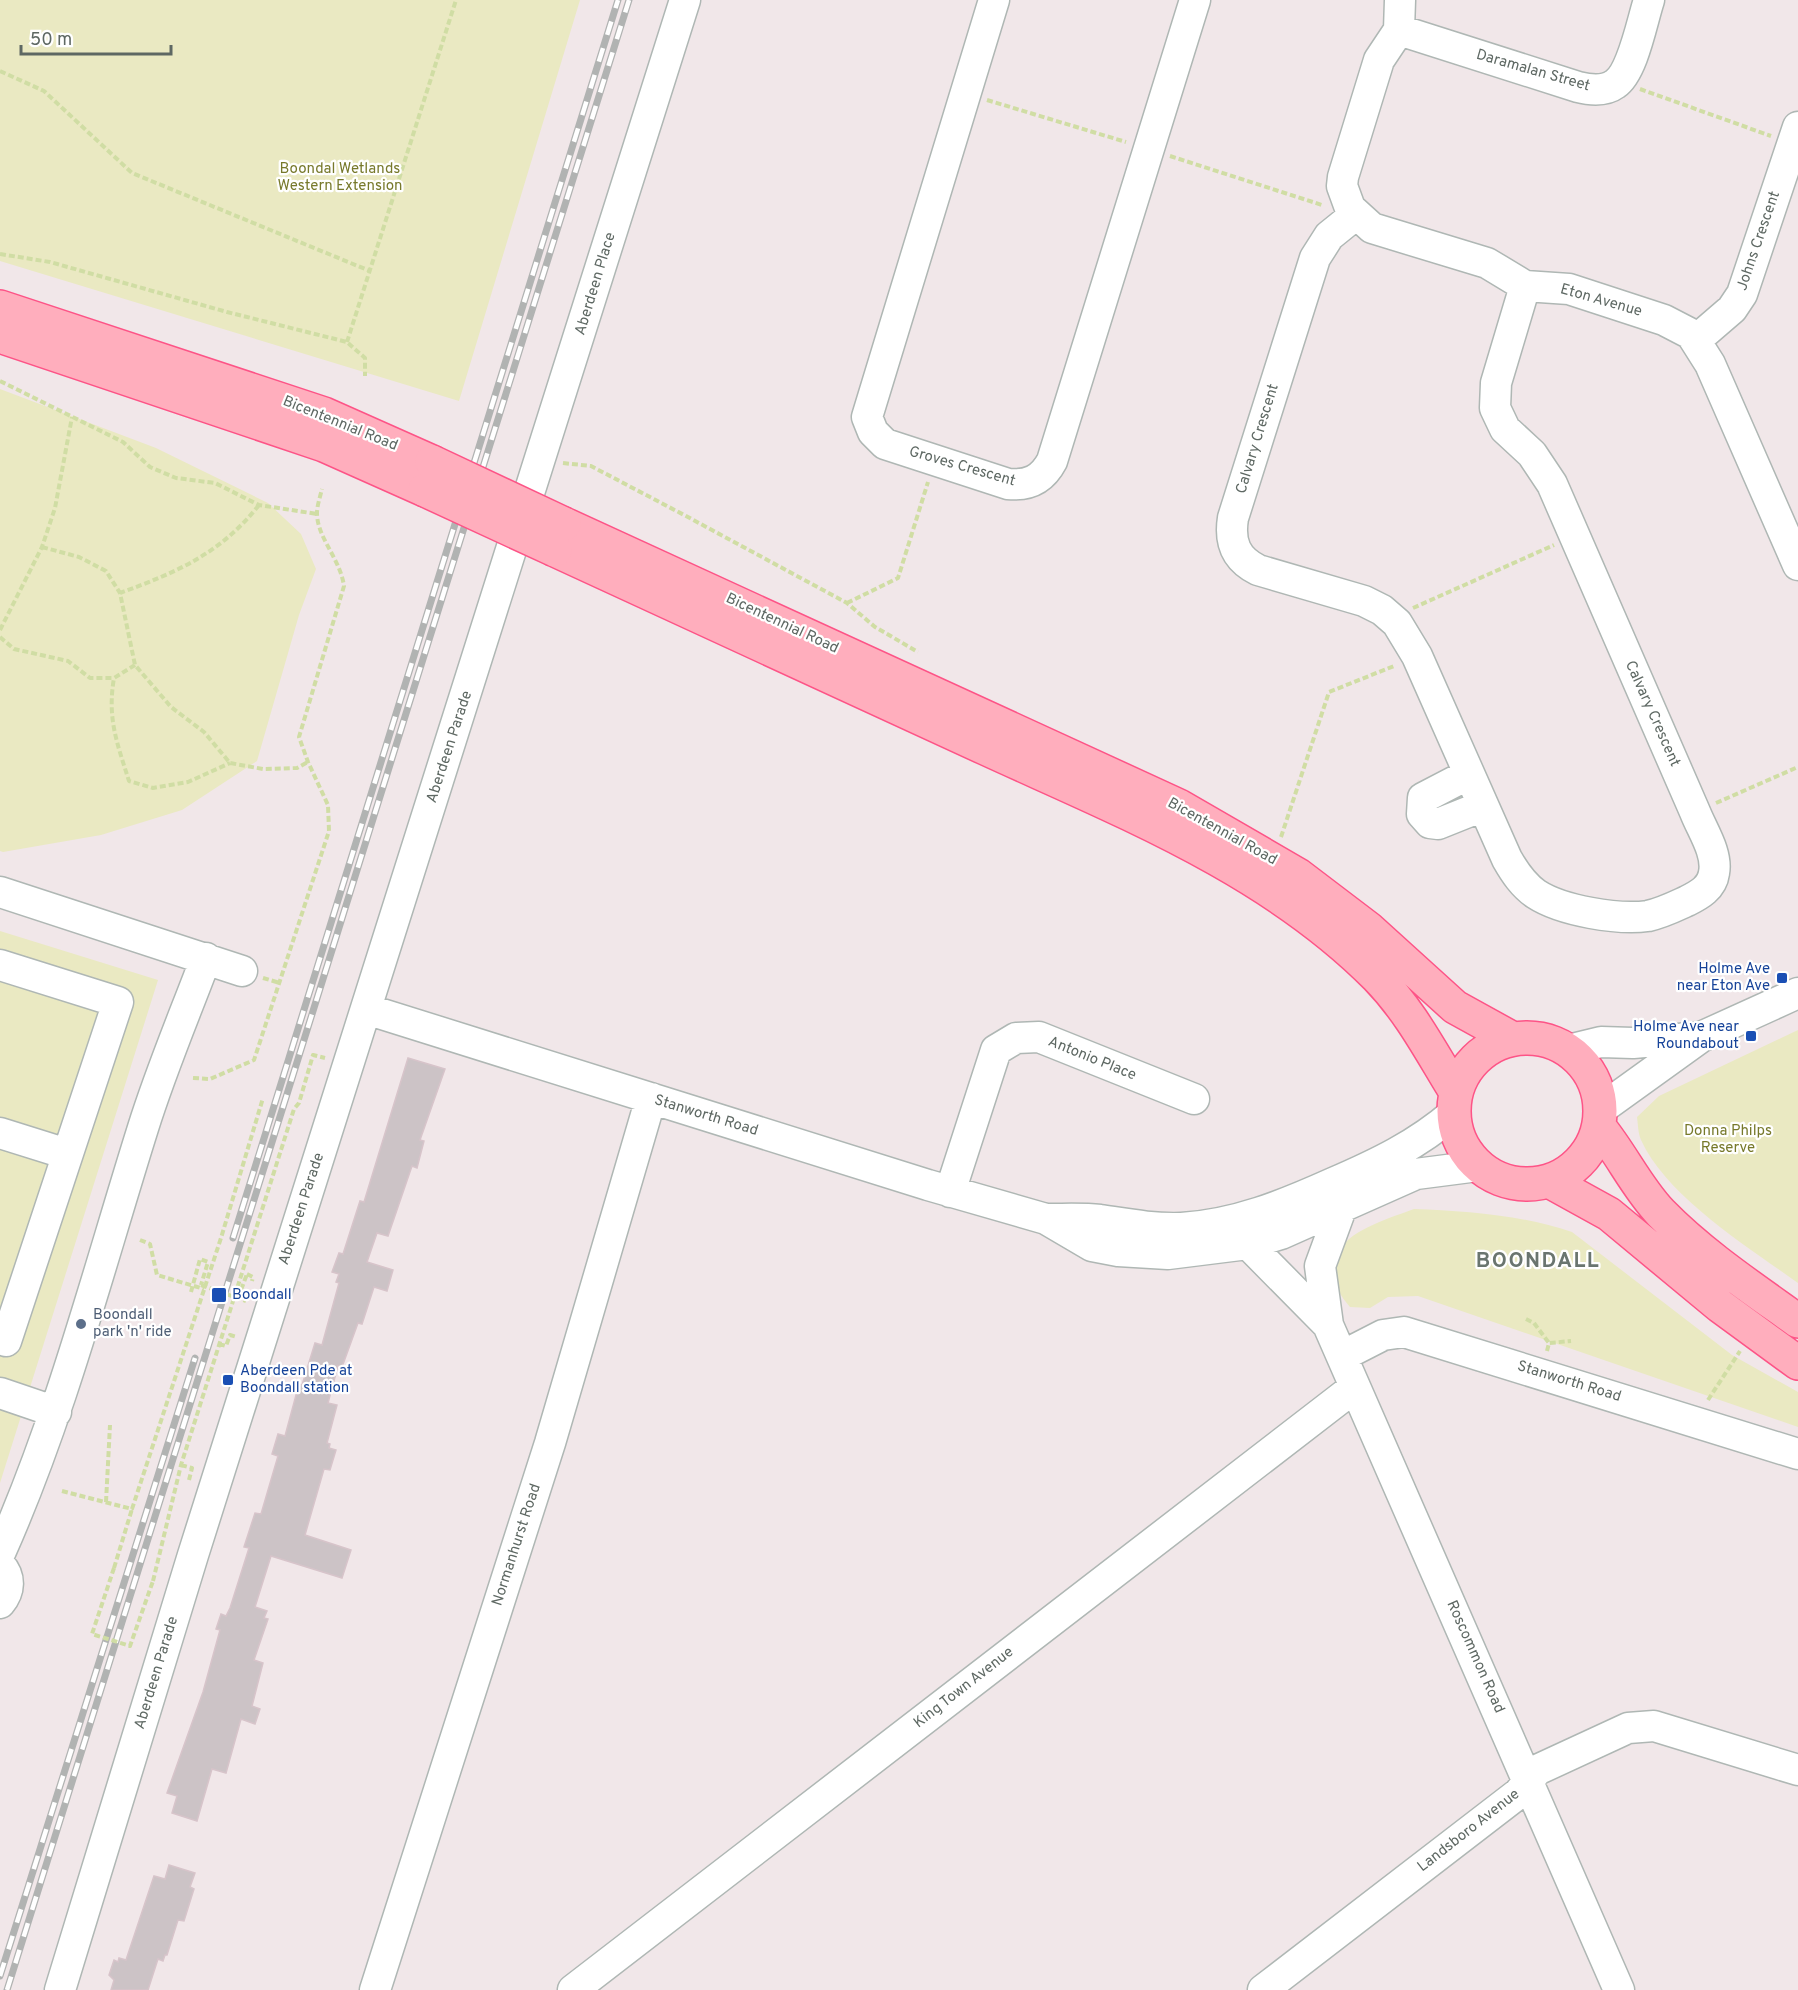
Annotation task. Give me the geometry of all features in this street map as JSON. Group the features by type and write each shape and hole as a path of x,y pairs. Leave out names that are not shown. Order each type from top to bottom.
{"main road":[{"name":"Bicentennial Road","path":"0,307 324,414 428,476 559,537 1145,821 1239,872 1303,915 1375,975 1424,1035 1455,1102"},
{"name":"Bicentennial Road","path":"0,336 324,445 428,476"},
{"name":"Bicentennial Road","path":"559,537 1179,806 1298,875 1369,929 1455,1007 1513,1039"},
{"path":"1532,1038 1551,1041 1568,1050 1585,1066 1597,1086 1600,1119 1590,1152 1579,1164 1551,1182 1532,1185 1512,1184 1494,1178 1478,1166 1465,1151 1457,1133 1455,1102 1464,1073 1477,1057 1494,1046 1513,1039 1532,1038"},
{"path":"1600,1119 1643,1192 1662,1214 1798,1321"},
{"path":"1551,1182 1609,1214 1720,1306 1798,1363"}],"street":[{"name":"Aberdeen Place","path":"507,568 685,0"},
{"name":"Groves Crescent","path":"994,0 867,408 867,417 873,432 885,444 934,461 1020,485 1030,483 1047,470 1195,0"},
{"path":"1400,0 1399,30 1379,60 1343,177 1345,199 1355,215 1381,231 1487,262 1525,286"},
{"path":"1621,78 1629,64 1649,0"},
{"name":"Daramalan Street","path":"1399,30 1578,87 1599,90 1615,84 1621,78"},
{"name":"Johns Crescent","path":"1696,340 1732,309 1742,294 1795,135"},
{"name":"Calvary Crescent","path":"1355,215 1329,236 1315,258 1231,532 1238,556 1246,564 1364,601 1382,610 1397,622 1417,656 1516,875 1537,894 1567,907 1630,917 1650,915 1696,896 1710,885 1715,866 1695,812 1542,466 1504,429 1495,408 1496,383 1525,286"},
{"name":"Eton Avenue","path":"1525,286 1557,287 1580,293 1664,320 1691,334 1710,364 1798,564"},
{"name":"Aberdeen Parade","path":"60,1990 348,1064 507,568"},
{"path":"1469,774 1423,798 1422,814 1431,823 1437,824 1483,806"},
{"path":"0,892 242,971"},
{"path":"0,1553 31,1483 56,1412 144,1125 206,958"},
{"path":"0,965 118,1002 6,1341 0,1339"},
{"path":"1600,1119 1701,1037 1798,993"},
{"name":"Stanworth Road","path":"366,1009 950,1192 1046,1219 1098,1220 1148,1227 1179,1228 1208,1226 1242,1218 1297,1199 1388,1159 1422,1139 1455,1102"},
{"name":"Antonio Place","path":"950,1192 996,1050 1016,1038 1039,1037 1194,1099"},
{"path":"1568,1050 1601,1042 1633,1043 1701,1037"},
{"name":"Normanhurst Road","path":"375,1990 550,1443 651,1098"},
{"path":"0,1133 68,1154"},
{"name":"Stanworth Road","path":"1046,1219 1092,1246 1118,1251 1168,1254 1248,1244 1281,1234 1416,1174 1478,1166"},
{"name":"Roscommon Road","path":"1342,1206 1320,1266 1328,1325 1619,1990"},
{"name":"Roscommon Road","path":"1248,1244 1328,1325"},
{"name":"Stanworth Road","path":"1342,1356 1383,1335 1404,1332 1798,1454"},
{"name":"King Town Avenue","path":"573,1990 1355,1387"},
{"path":"0,1393 56,1412"},
{"path":"0,1565 7,1576 8,1585 0,1603"},
{"name":"Landsboro Avenue","path":"1263,1990 1509,1801 1537,1770 1610,1735 1628,1728 1654,1726 1798,1770"}],"path":[{"path":"347,342 456,0"},
{"path":"0,72 44,92 132,173 370,271"},
{"path":"1621,78 1641,89 1795,135"},
{"path":"966,94 1129,143"},
{"path":"1167,155 1325,206"},
{"path":"0,254 50,262 248,318 347,342 365,358 365,376"},
{"path":"0,381 123,442 150,467 176,478 215,483 259,505 317,514"},
{"path":"0,630 42,547 55,508 72,416"},
{"path":"847,603 898,578 934,461"},
{"path":"559,463 591,466 847,603 875,627 918,652"},
{"path":"193,1078 210,1079 254,1060 329,831 328,805 299,737 338,613 344,586 342,572 323,538 317,514 322,489"},
{"path":"120,593 179,571 215,548 247,520 259,505"},
{"path":"1397,622 1423,603 1574,536"},
{"path":"42,547 79,557 106,571 120,593 135,665 171,707 204,732 230,763"},
{"path":"0,637 14,649 68,661 90,678 114,678 135,665"},
{"path":"1281,837 1329,692 1417,656"},
{"path":"114,678 109,704 114,734 129,781 153,788 188,782 230,763 263,769 297,768 308,762"},
{"path":"1695,812 1798,767"},
{"path":"263,1098 92,1634 130,1646 153,1581 181,1465 313,1055 348,1064"},
{"path":"140,1240 150,1244 157,1275 193,1286 202,1287 237,1296 246,1298 253,1277 247,1274 237,1296"},
{"path":"191,1292 201,1259 208,1262 202,1287"},
{"path":"237,1296 246,1301"},
{"path":"1526,1319 1534,1323 1549,1343"},
{"path":"219,1344 226,1346 230,1335"},
{"path":"1549,1343 1570,1341"},
{"path":"1547,1351 1549,1343"},
{"path":"1707,1401 1740,1351"},
{"path":"106,1502 110,1425"},
{"path":"181,1465 192,1468 186,1487"},
{"path":"62,1491 132,1509"}],"green space":[{"name":"Boondal Wetlands Western Extension","path":"0,0 580,0 459,401 0,261"},
{"path":"0,389 156,448 268,503 301,534 316,569 299,615 257,761 182,810 101,835 3,852 0,851"},
{"path":"0,931 158,980 0,1483"},
{"name":"Donna Philps Reserve","path":"1798,1030 1798,1283 1733,1237 1689,1201 1669,1181 1653,1161 1641,1140 1637,1117 1659,1096"},
{"path":"1414,1209 1514,1218 1572,1232 1732,1355 1798,1392 1798,1427 1418,1296 1388,1297 1370,1308 1350,1307 1340,1294 1336,1281 1340,1250 1353,1236 1363,1230"}],"building":[{"path":"408,1058 445,1069 420,1140 424,1141 417,1168 412,1166 388,1236 377,1233 367,1262 393,1270 387,1291 374,1287 362,1324 358,1323 342,1367 338,1366 328,1403 337,1405 327,1443 330,1444 329,1448 336,1450 330,1470 324,1469 305,1535 351,1550 342,1578 271,1556 255,1607 267,1611 264,1618 268,1619 254,1660 263,1663 252,1706 260,1709 255,1724 241,1719 226,1773 212,1769 197,1821 172,1813 177,1796 167,1793 203,1692 220,1630 216,1629 221,1614 226,1616 230,1608 249,1548 244,1547 255,1513 261,1514 278,1456 272,1454 278,1434 285,1436 299,1384 302,1385 315,1343 322,1345 339,1283 336,1282 339,1274 332,1272 339,1253 343,1254 360,1201 364,1202"},
{"path":"169,1865 195,1873 190,1887 194,1889 184,1921 178,1920 167,1955 163,1961 158,1959 148,1990 111,1990 114,1980 109,1975 114,1960 118,1962 119,1958 126,1960 154,1876 165,1879"}],"railway":[{"path":"233,1238 618,0"},
{"path":"7,1990 629,0"},
{"path":"0,1976 195,1358"}],"place":[{"name":"Holme Ave near Eton Ave","path":"1782,978"},
{"name":"Holme Ave near Roundabout","path":"1751,1036"},
{"name":"Boondall","path":"219,1295"},
{"name":"Boondall park 'n' ride","path":"81,1324"},
{"name":"Aberdeen Pde at Boondall station","path":"228,1380"}],"district":[{"name":"BOONDALL","path":"1538,1261"}]}
